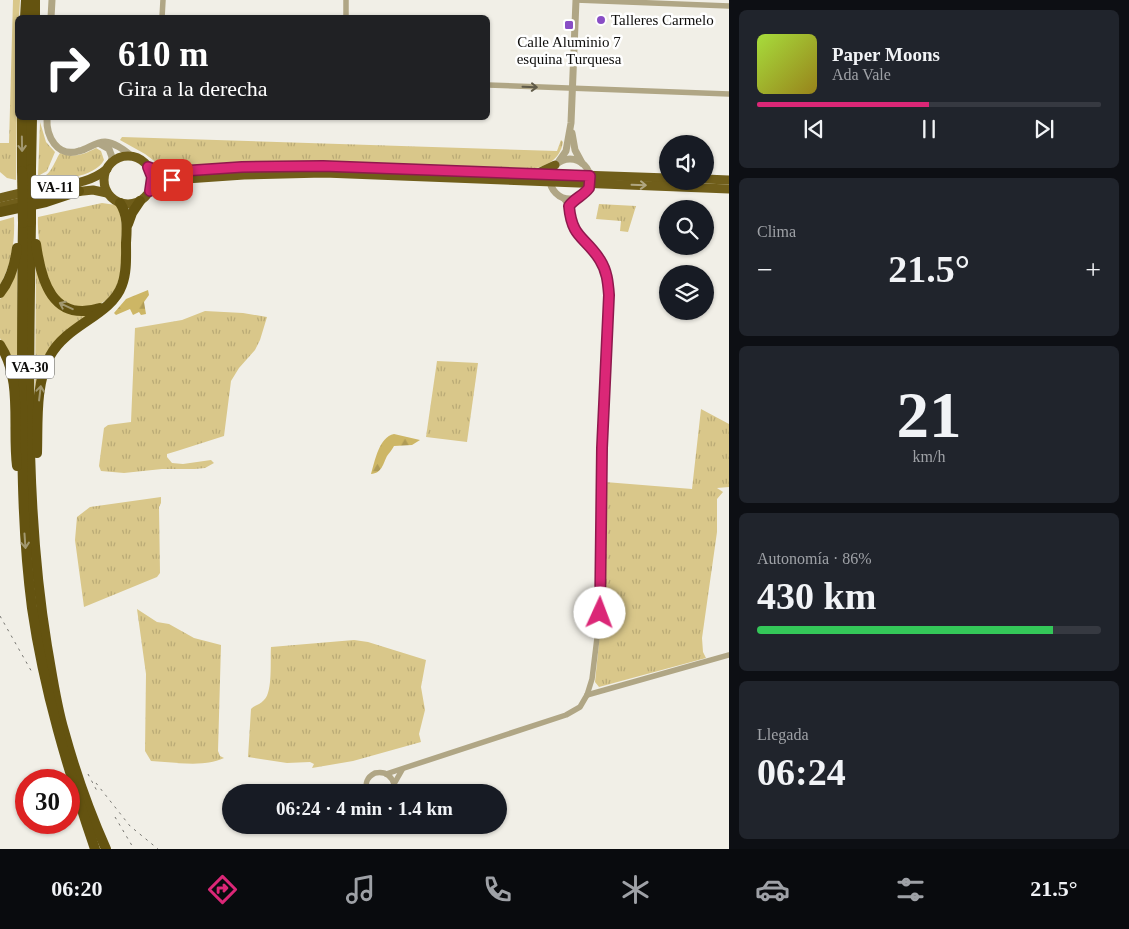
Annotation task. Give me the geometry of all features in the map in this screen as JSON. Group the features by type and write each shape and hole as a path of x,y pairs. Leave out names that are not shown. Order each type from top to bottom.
{"highway":[{"path":"25,15 26,0"},
{"path":"35,0 35,15"},
{"name":"VA-30","path":"22,120 27,170 30,420 41,610 63,730 83,790 106,849"},
{"name":"VA-30","path":"27,170 32,120"},
{"name":"VA-11","path":"0,198 79,183 94,178 123,156 133,157"},
{"path":"133,157 140,159 148,167 152,177 150,191"},
{"path":"538,174 557,163"},
{"path":"34,511 39,394 44,371 51,354 65,336 112,302 123,283 127,227 125,211 120,203 108,193 104,180 109,166"},
{"path":"148,167 168,172 242,167 323,166 538,174 549,178"},
{"path":"127,227 130,216 140,201 150,191 172,180 324,172 549,178 601,172 659,178"},
{"path":"587,173 729,189"},
{"path":"714,179 729,180"},
{"name":"VA-11","path":"0,207 79,191 98,190 108,193"},
{"path":"0,212 46,202 79,191"},
{"path":"120,203 129,204 140,201"},
{"path":"0,293 5,288 11,273 19,232 27,223 34,230 45,286 54,299 67,308 83,311 99,308 112,302"},
{"name":"VA-30","path":"27,223 22,492 32,608 45,683 70,777 95,849"},
{"path":"0,345 11,369 14,390 15,452 18,479 22,492"}],"street":[{"path":"51,15 52,0"},
{"path":"162,15 163,0"},
{"path":"346,0 346,15"},
{"path":"386,774 566,715 580,707 587,695 592,679 600,613 602,448 609,295 607,275 600,260 573,228 569,206 553,190 549,178 566,151 571,123 576,0 729,6"},
{"path":"490,85 729,94"},
{"path":"47,120 49,137 56,146 64,150 78,152 97,143 110,143 133,157"},
{"path":"569,206 574,199 586,192 587,173 575,150 571,123"},
{"path":"97,143 107,146 109,149 112,156 109,166"},
{"path":"557,163 571,159 587,173"},
{"path":"563,198 574,199"},
{"path":"587,695 729,655"},
{"path":"366,784 369,777 379,772 386,774 394,784 402,770"}],"green space":[{"path":"13,0 20,0 19,15 15,15 16,180 7,178 0,172 0,143 9,143"},
{"path":"40,122 46,142 55,152 47,171 38,176"},
{"path":"122,137 557,151 561,140 563,142 559,153 552,161 532,169 312,162 241,163 179,167 157,163 120,140"},
{"path":"96,148 101,151 104,160 92,171 74,177 38,183 38,179 52,169 60,153 78,155"},
{"path":"102,203 116,205 120,214 122,230 119,277 111,296 104,302 88,307 79,307 62,300 52,291 40,248 38,217"},
{"path":"599,204 636,206 628,232 620,231 621,221 596,219"},
{"path":"14,217 12,252 0,285 0,221"},
{"path":"36,257 49,297 93,312 57,341 35,408"},
{"path":"17,258 18,384 0,338 0,299"},
{"path":"148,290 149,295 144,302 146,314 141,315 139,312 133,315 130,309 116,315 114,313 126,299"},
{"path":"205,311 243,313 267,317 255,350 239,368 231,381 224,436 167,454 172,463 183,464 211,460 214,463 205,468 195,469 162,469 124,473 101,471 99,466 104,428 108,425 131,422 135,328 182,320"},
{"path":"437,361 478,363 467,442 426,437"},
{"path":"701,409 729,424 729,487 717,488 723,492 717,499 717,532 702,638 703,652 706,658 599,687 595,682 602,613 605,482 692,489"},
{"path":"394,434 420,440 412,445 394,446 380,470 371,474 381,445 389,436"},
{"path":"161,497 159,507 160,573 157,577 84,607 75,540 77,517 90,507"},
{"path":"137,609 157,622 169,624 194,638 221,645 218,751 220,756 224,758 198,764 151,761 145,751 146,674"},
{"path":"354,640 368,642 426,660 421,687 425,710 419,734 421,742 353,761 312,768 314,764 310,762 287,763 248,757 251,709 264,700 269,690 271,647"}],"railway":[{"path":"0,616 33,674"},
{"path":"88,774 97,791"},
{"path":"96,783 130,826 158,849"},
{"path":"115,817 134,849"}],"place":[{"name":"Talleres Carmelo","path":"601,20"},
{"name":"Calle Aluminio 7 esquina Turquesa","path":"569,25"}],"route":[{"path":"172,180 150,191 152,177 148,167 168,172 242,167 323,166 590,176 589,188 574,199 569,206 570,220 573,228 600,260 607,275 609,295 601,481 600,613"}]}
